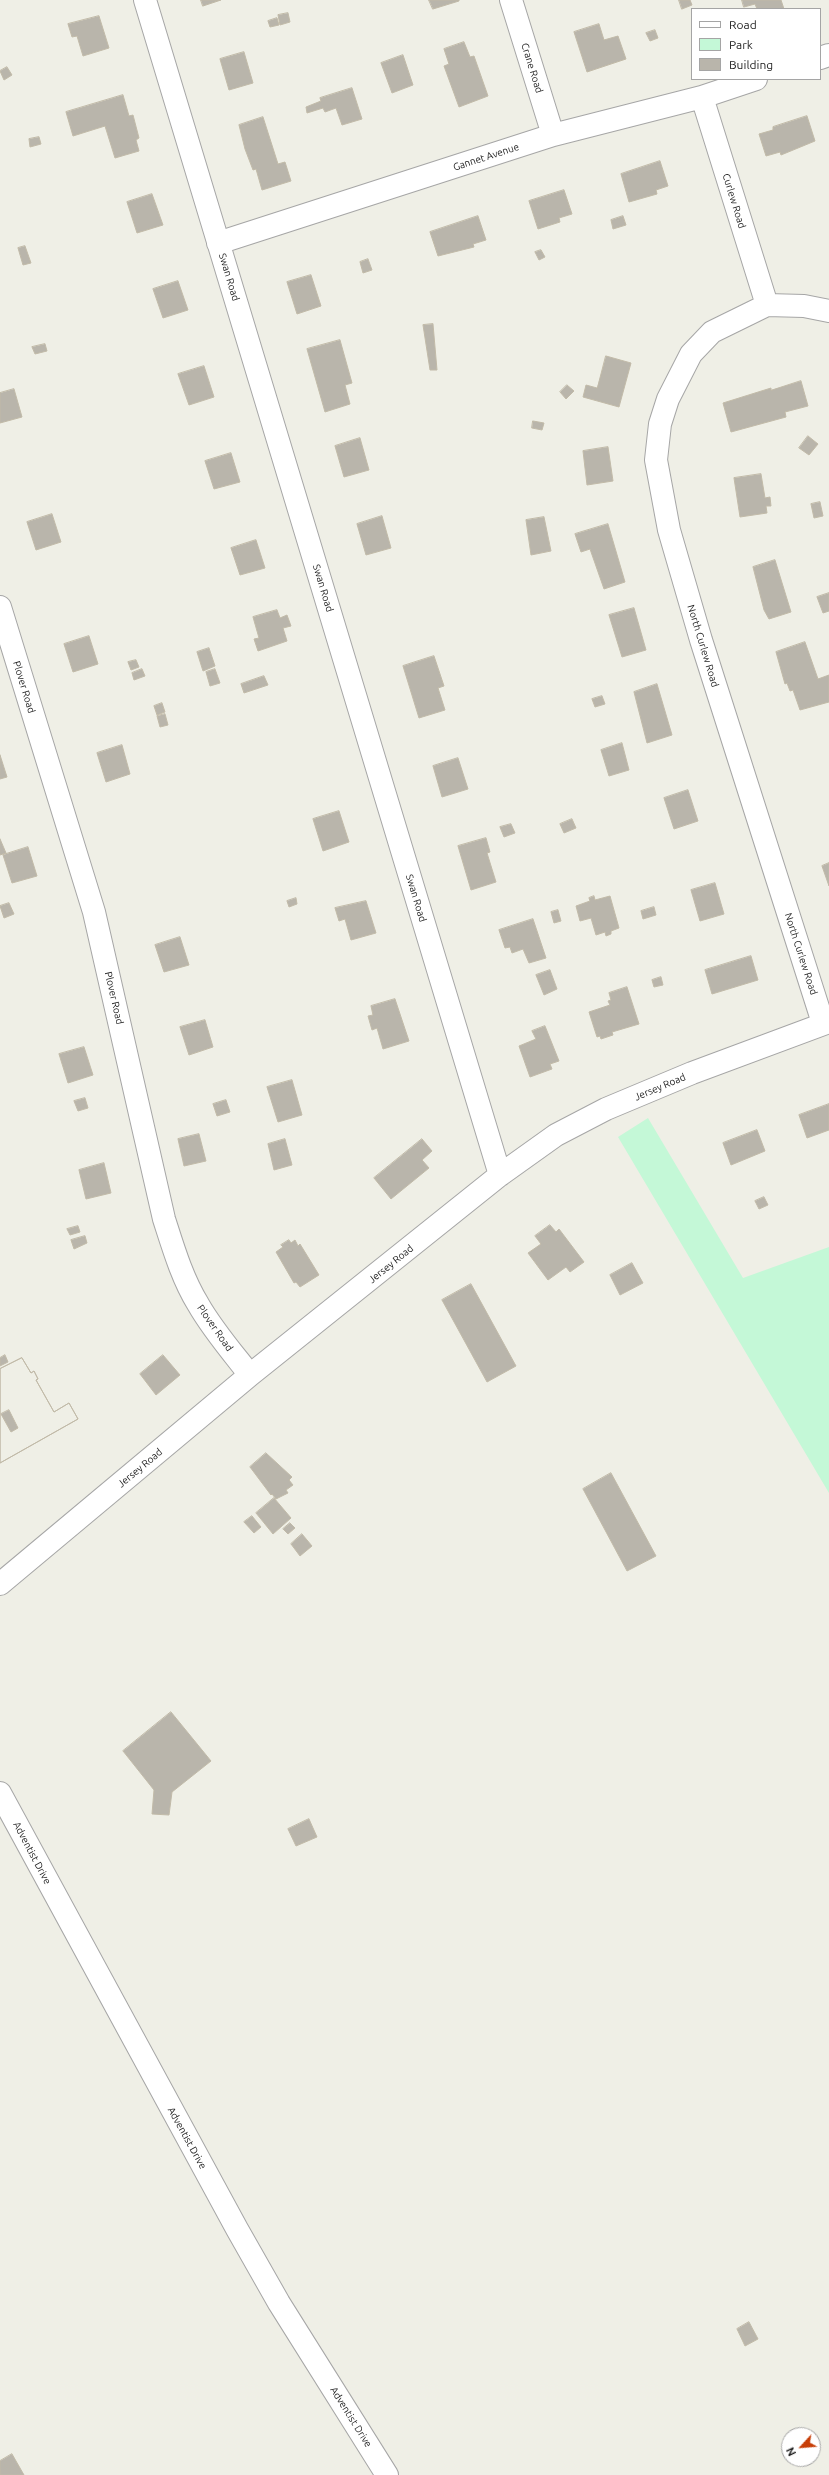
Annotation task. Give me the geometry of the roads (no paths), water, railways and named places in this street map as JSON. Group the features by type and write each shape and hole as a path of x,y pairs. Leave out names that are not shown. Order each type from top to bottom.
{"street":[{"name":"Swan Road","path":"145,0 500,1175"},
{"name":"Crane Road","path":"511,0 553,135"},
{"name":"Gannet Avenue","path":"218,243 553,135 702,97 753,80"},
{"name":"Curlew Road","path":"702,97 767,305"},
{"path":"767,305 804,306 829,311"},
{"name":"North Curlew Road","path":"767,305 712,332 690,354 668,400 660,424 656,460 669,530 701,640 826,1023"},
{"name":"Plover Road","path":"0,607 94,912 164,1219 174,1250 197,1303 210,1324 250,1376"},
{"name":"Jersey Road","path":"0,1584 250,1376 500,1175 556,1135 606,1109 728,1058 826,1023"},
{"name":"Adventist Drive","path":"0,1793 244,2243 279,2303 387,2475"}]}
